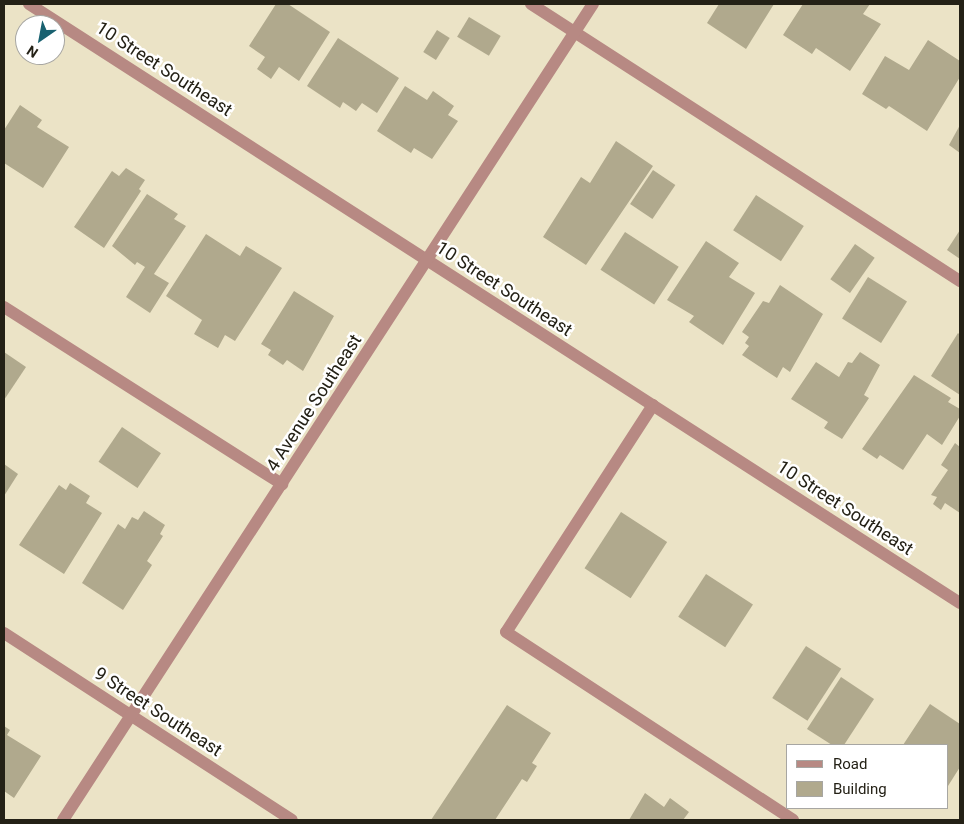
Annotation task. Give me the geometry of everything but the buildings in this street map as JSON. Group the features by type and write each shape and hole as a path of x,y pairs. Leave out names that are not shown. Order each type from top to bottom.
{"street":[{"name":"10 Street Southeast","path":"29,4 960,603"},
{"path":"531,4 960,281"},
{"name":"4 Avenue Southeast","path":"63,820 593,4"},
{"path":"4,307 282,484"},
{"path":"653,405 506,632 793,820"},
{"name":"9 Street Southeast","path":"4,633 292,820"}]}
